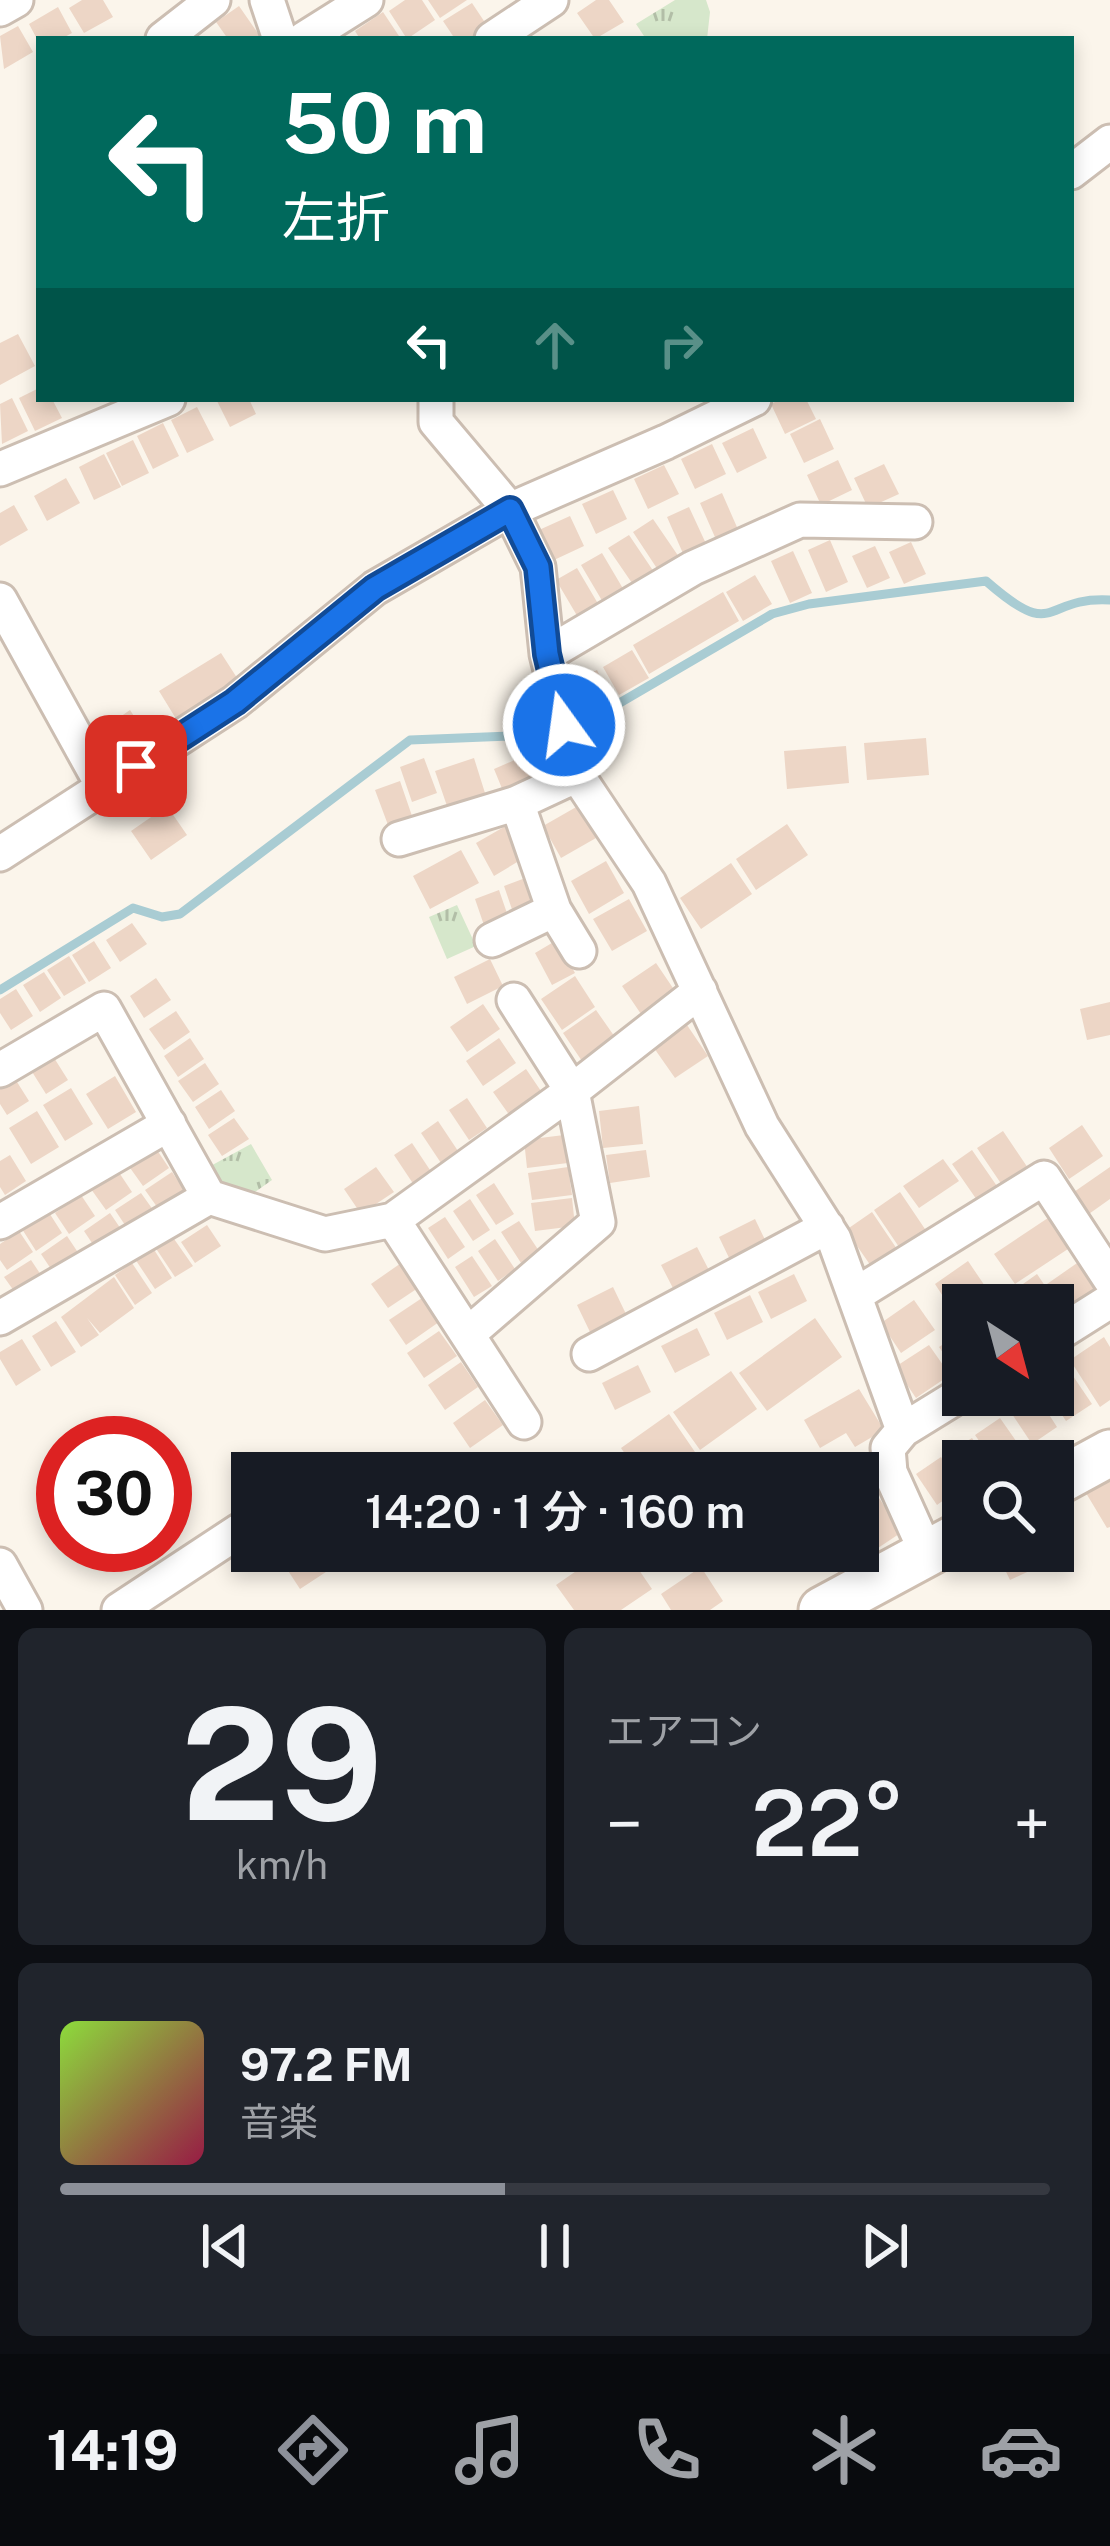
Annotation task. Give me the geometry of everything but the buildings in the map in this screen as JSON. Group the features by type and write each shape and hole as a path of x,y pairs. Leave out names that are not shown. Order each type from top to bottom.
{"street":[{"path":"0,9 16,0"},
{"path":"167,36 213,0"},
{"path":"267,0 279,36"},
{"path":"309,36 366,0"},
{"path":"497,36 551,0"},
{"path":"1074,170 1110,142"},
{"path":"0,469 160,402"},
{"path":"436,402 436,422 510,510 538,567 547,654 570,749 649,883 762,1126 827,1227 903,1430"},
{"path":"0,854 235,702 375,588 510,510 748,402"},
{"path":"547,654 693,568 800,520 915,522"},
{"path":"0,599 104,788"},
{"path":"399,839 517,803 570,749"},
{"path":"517,803 554,910 579,951"},
{"path":"492,940 554,910"},
{"path":"0,1070 104,1009 209,1197 325,1234 394,1220 700,991"},
{"path":"468,1334 598,1222 572,1091 514,1000"},
{"path":"0,1222 169,1124"},
{"path":"855,1294 1045,1178 1110,1279"},
{"path":"2,1313 209,1197"},
{"path":"394,1220 524,1422"},
{"path":"590,1354 827,1227"},
{"path":"1074,1323 1110,1301"},
{"path":"942,1406 903,1430 888,1448 890,1472 942,1540"},
{"path":"1074,1473 1110,1453"},
{"path":"119,1610 231,1537"},
{"path":"822,1610 942,1546"},
{"path":"0,1565 25,1610"}],"green space":[{"path":"675,0 706,0 710,12 707,36 644,36 636,24"},
{"path":"457,905 476,946 447,959 429,917"},
{"path":"251,1144 272,1180 245,1199 222,1192 205,1169"}],"waterway":[{"path":"575,729 772,614 809,604 986,581 1009,600 1039,614 1110,600"},
{"path":"0,990 133,908 162,917 180,914 410,740 559,734"}],"route":[{"path":"136,766 235,702 375,588 510,510 538,567 547,654 564,725"}]}
